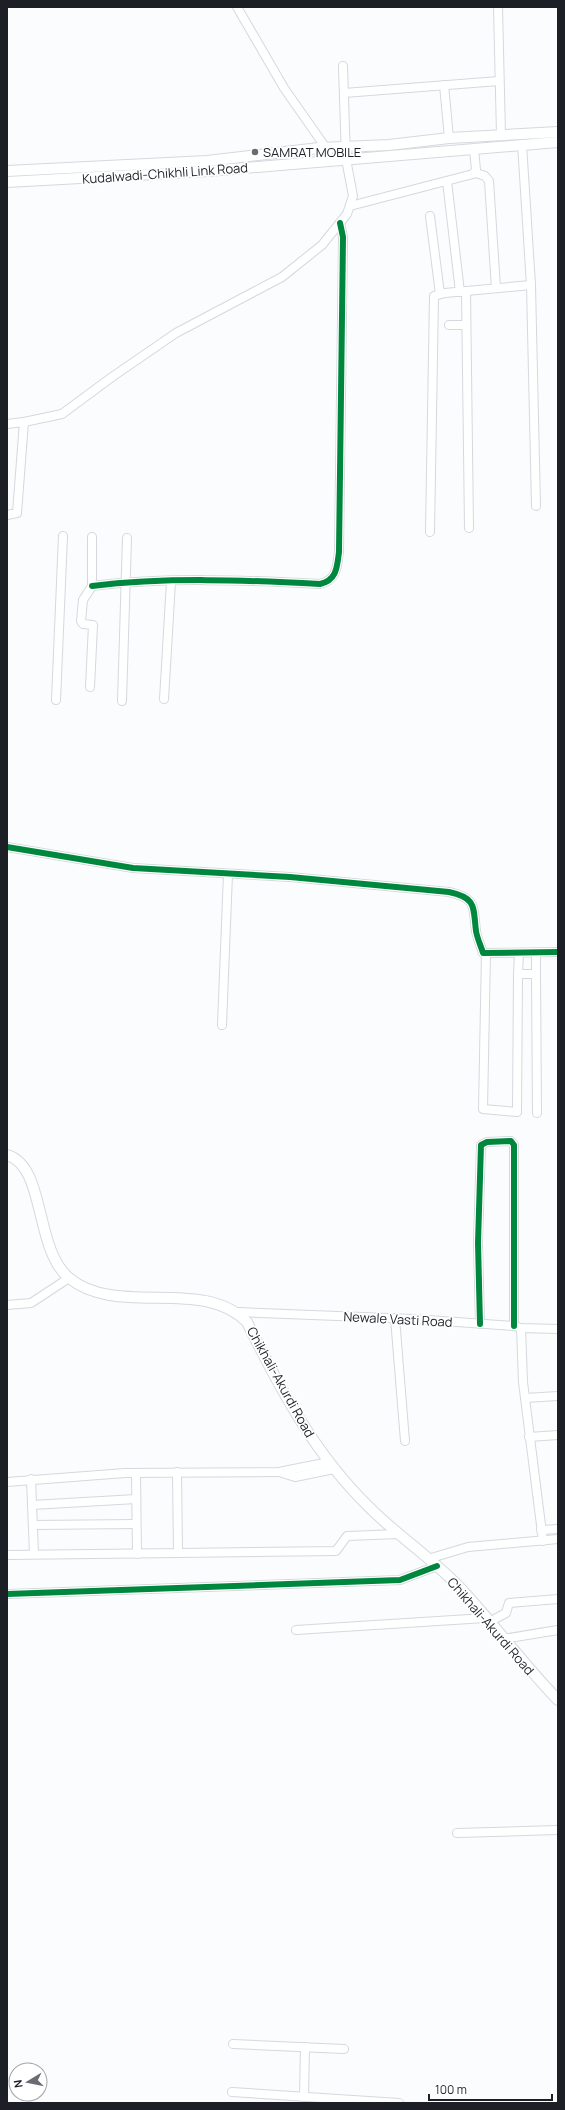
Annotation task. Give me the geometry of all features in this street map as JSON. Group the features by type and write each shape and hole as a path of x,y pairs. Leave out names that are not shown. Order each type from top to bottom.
{"main road":[{"name":"Kudalwadi-Chikhli Link Road","path":"7,172 207,161 322,148 389,146 449,138 558,132"},
{"name":"Kudalwadi-Chikhli Link Road","path":"7,182 208,171 558,142"},
{"path":"7,1155 19,1160 30,1177 48,1245 63,1272 69,1278 84,1288 100,1293 212,1302 238,1312"},
{"name":"Chikhali-Akurdi Road","path":"238,1312 247,1322 301,1422 331,1465 370,1508 398,1534 437,1566 465,1593 503,1639 558,1700"}],"street":[{"path":"237,7 284,88 330,161"},
{"path":"498,7 501,135"},
{"path":"7,424 62,414 112,377 176,333 282,277 322,245 347,214 353,190 346,159 343,66"},
{"path":"344,92 499,81"},
{"path":"444,85 449,138"},
{"path":"522,144 531,285 536,506"},
{"path":"474,149 476,173"},
{"path":"350,206 476,173 485,176 489,182 496,288"},
{"path":"447,181 463,291 466,325 469,528"},
{"path":"430,216 440,294"},
{"path":"92,586 125,582 271,582 320,584 328,582 337,572 339,552 343,237 340,223"},
{"path":"430,532 432,300 434,296 440,294 531,285"},
{"path":"449,325 466,325"},
{"path":"7,514 17,514 24,422"},
{"path":"56,700 63,536"},
{"path":"90,687 93,625 83,624 81,621 83,600 92,586 92,537"},
{"path":"122,701 127,538"},
{"path":"164,699 171,582"},
{"path":"7,847 133,868 290,877 450,892 462,895 470,900 476,912 476,932 483,953 558,952"},
{"path":"222,1025 228,874"},
{"path":"486,953 483,1109 517,1112 519,953"},
{"path":"536,953 537,1113"},
{"path":"518,974 536,974"},
{"path":"480,1324 478,1243 481,1145 487,1142 510,1141 514,1144 517,1327 529,1437 543,1540"},
{"path":"7,1305 29,1304 69,1278"},
{"name":"Newale Vasti Road","path":"238,1312 395,1318 558,1329"},
{"path":"395,1318 405,1441"},
{"path":"525,1398 558,1396"},
{"path":"529,1437 558,1435"},
{"path":"7,1482 31,1479 177,1472 279,1472 295,1477 331,1465"},
{"path":"177,1472 178,1553"},
{"path":"136,1474 137,1554"},
{"path":"31,1479 34,1554"},
{"path":"32,1505 136,1499"},
{"path":"33,1525 136,1524"},
{"path":"542,1530 558,1529"},
{"path":"7,1555 336,1551 347,1536 398,1534"},
{"path":"428,1559 468,1546 558,1539"},
{"path":"7,1594 400,1580 437,1566"},
{"path":"296,1630 487,1620 506,1613 509,1602 558,1599"},
{"path":"503,1639 558,1630"},
{"path":"457,1833 558,1830"},
{"path":"233,2044 344,2048"},
{"path":"304,2097 305,2047"},
{"path":"232,2092 399,2103"},
{"path":"262,2103 263,2094"}],"cycle path":[{"path":"92,586 177,580 263,581 320,584 326,582 333,576 337,568 339,552 343,237 340,223"},
{"path":"7,847 133,868 290,877 449,892 465,897 472,905 477,934 483,953 558,952"},
{"path":"480,1324 478,1243 481,1145 487,1142 511,1141 514,1145 514,1326"},
{"path":"7,1594 400,1580 437,1566"}],"place":[{"name":"SAMRAT MOBILE","path":"255,152"}]}
